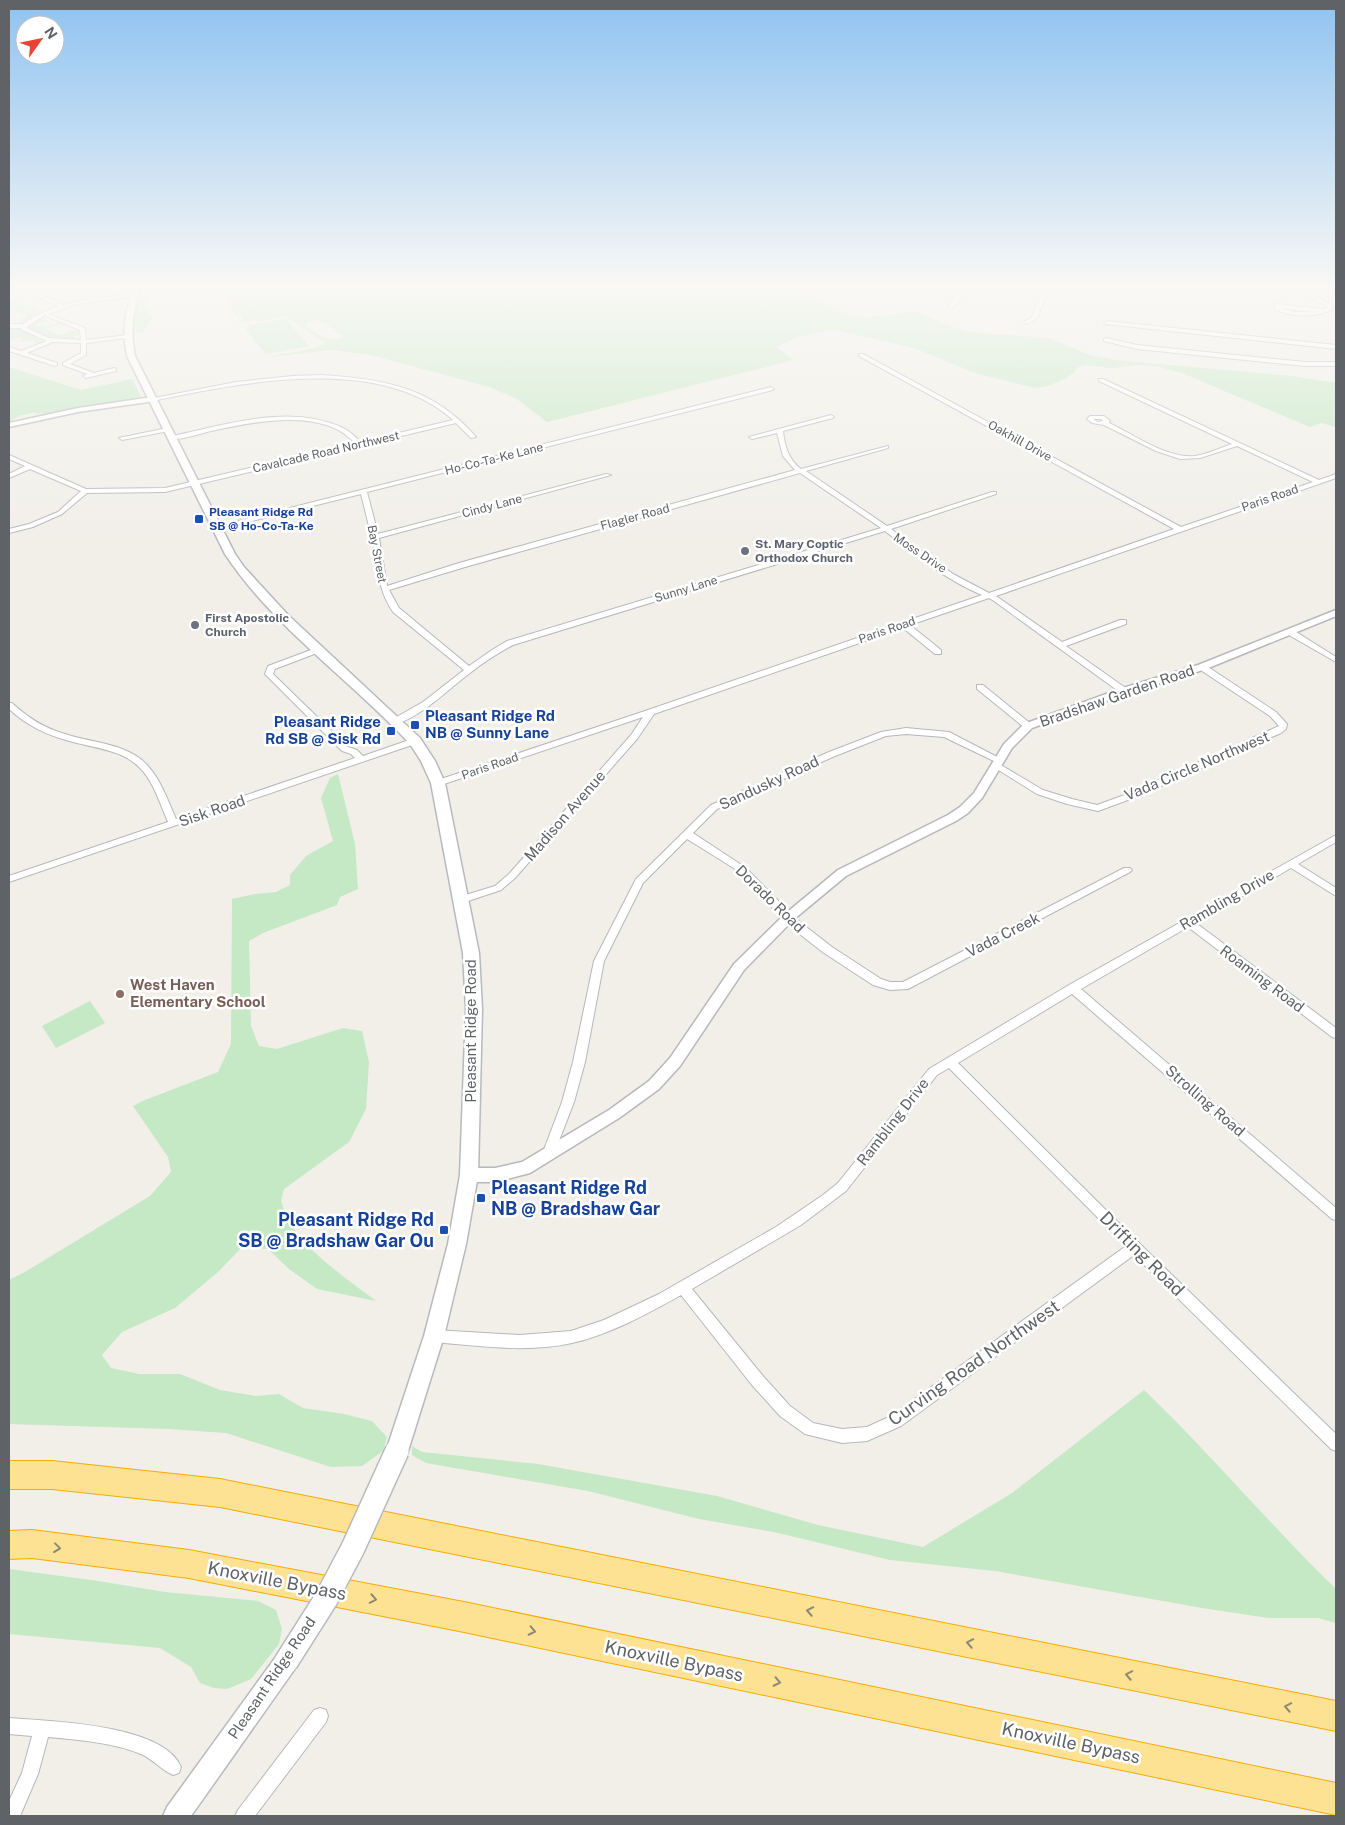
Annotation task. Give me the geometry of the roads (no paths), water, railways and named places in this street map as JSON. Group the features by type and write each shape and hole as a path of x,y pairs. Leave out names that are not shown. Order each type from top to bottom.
{"highway":[{"path":"9,1476 52,1474 220,1493 1336,1716"},
{"name":"Knoxville Bypass","path":"9,1545 32,1544 188,1564 426,1610 1336,1799"}],"main road":[{"name":"Pleasant Ridge Road","path":"137,370 216,528 230,554 247,578 265,598 396,721 415,741 428,761 438,783 462,899 471,952 474,1009 469,1175 458,1244 434,1336 397,1451 354,1548 326,1599 286,1662 176,1816"}],"street":[{"path":"82,370 92,374"},
{"path":"81,377 113,370"},
{"name":"Oakhill Drive","path":"889,370 1179,528"},
{"path":"9,425 85,409 254,380 300,377 372,382 408,391 435,403 473,437"},
{"path":"1101,380 1318,482"},
{"name":"Ho-Co-Ta-Ke Lane","path":"216,528 771,389"},
{"path":"752,437 831,416"},
{"path":"122,438 169,434 282,418 322,422 338,427 348,432 360,444"},
{"name":"Cavalcade Road Northwest","path":"85,491 166,490 456,421"},
{"path":"1105,423 1168,454 1183,458 1196,457 1237,444"},
{"name":"Moss Drive","path":"780,430 784,454 789,462 799,470 885,529 900,542 996,599 1124,690"},
{"name":"Flagler Road","path":"384,589 462,565 886,447"},
{"path":"9,457 85,491 60,513 31,526 9,531"},
{"path":"9,476 29,467"},
{"name":"Cindy Lane","path":"375,537 608,475"},
{"name":"Paris Road","path":"438,783 651,712 1179,528 1336,476"},
{"name":"Bay Street","path":"364,492 375,537 384,589 389,602 396,610 468,669"},
{"name":"Sunny Lane","path":"396,721 422,708 468,669 495,650 510,643 885,529 994,493"},
{"name":"Bradshaw Garden Road","path":"469,1175 495,1175 525,1168 614,1114 654,1085 675,1062 739,968 789,917 842,873 952,818 964,810 978,795 1008,746 1028,726 1124,690 1202,667 1336,613"},
{"path":"1062,645 1123,622"},
{"path":"903,624 938,652"},
{"path":"1290,632 1336,660"},
{"path":"319,649 271,668 269,674 346,749 354,752 362,760"},
{"name":"Vada Circle Northwest","path":"1098,808 1133,795 1278,731 1283,727 1283,724 1273,714 1202,667"},
{"path":"980,687 1028,726"},
{"path":"9,705 18,715 37,728 63,738 123,753 138,760 148,772 174,824"},
{"name":"Madison Avenue","path":"462,899 498,888 512,876 634,737 651,712"},
{"name":"Sandusky Road","path":"548,1155 568,1102 579,1062 599,961 638,881 714,807 832,754 884,734 906,731 946,734 997,763 1040,792 1070,802 1098,808"},
{"name":"Sisk Road","path":"9,879 415,741"},
{"name":"Dorado Road","path":"687,834 743,870 792,922 828,950 876,982"},
{"name":"Rambling Drive","path":"434,1336 534,1342 572,1336 605,1325 683,1287 796,1222 825,1202 842,1187 933,1072 1073,988 1336,838"},
{"path":"1291,864 1336,894"},
{"name":"Vada Creek","path":"876,982 890,986 904,986 1127,870"},
{"name":"Roaming Road","path":"1189,923 1336,1034"},
{"name":"Strolling Road","path":"1073,988 1336,1215"},
{"name":"Drifting Road","path":"950,1062 1336,1444"},
{"name":"Curving Road Northwest","path":"683,1287 757,1380 785,1411 810,1429 842,1436 866,1434 896,1422 1135,1247"},
{"path":"244,1816 320,1716"},
{"path":"9,1726 120,1739 154,1752 173,1767"},
{"path":"12,1816 30,1774 42,1729"}],"place":[{"name":"Pleasant Ridge Rd SB @ Ho-Co-Ta-Ke","path":"199,519"},
{"name":"St. Mary Coptic Orthodox Church","path":"745,551"},
{"name":"First Apostolic Church","path":"195,625"},
{"name":"Pleasant Ridge Rd NB @ Sunny Lane","path":"415,725"},
{"name":"Pleasant Ridge Rd SB @ Sisk Rd","path":"391,731"},
{"name":"West Haven Elementary School","path":"120,994"},
{"name":"Pleasant Ridge Rd NB @ Bradshaw Gar","path":"481,1198"},
{"name":"Pleasant Ridge Rd SB @ Bradshaw Gar Ou","path":"444,1230"}]}
